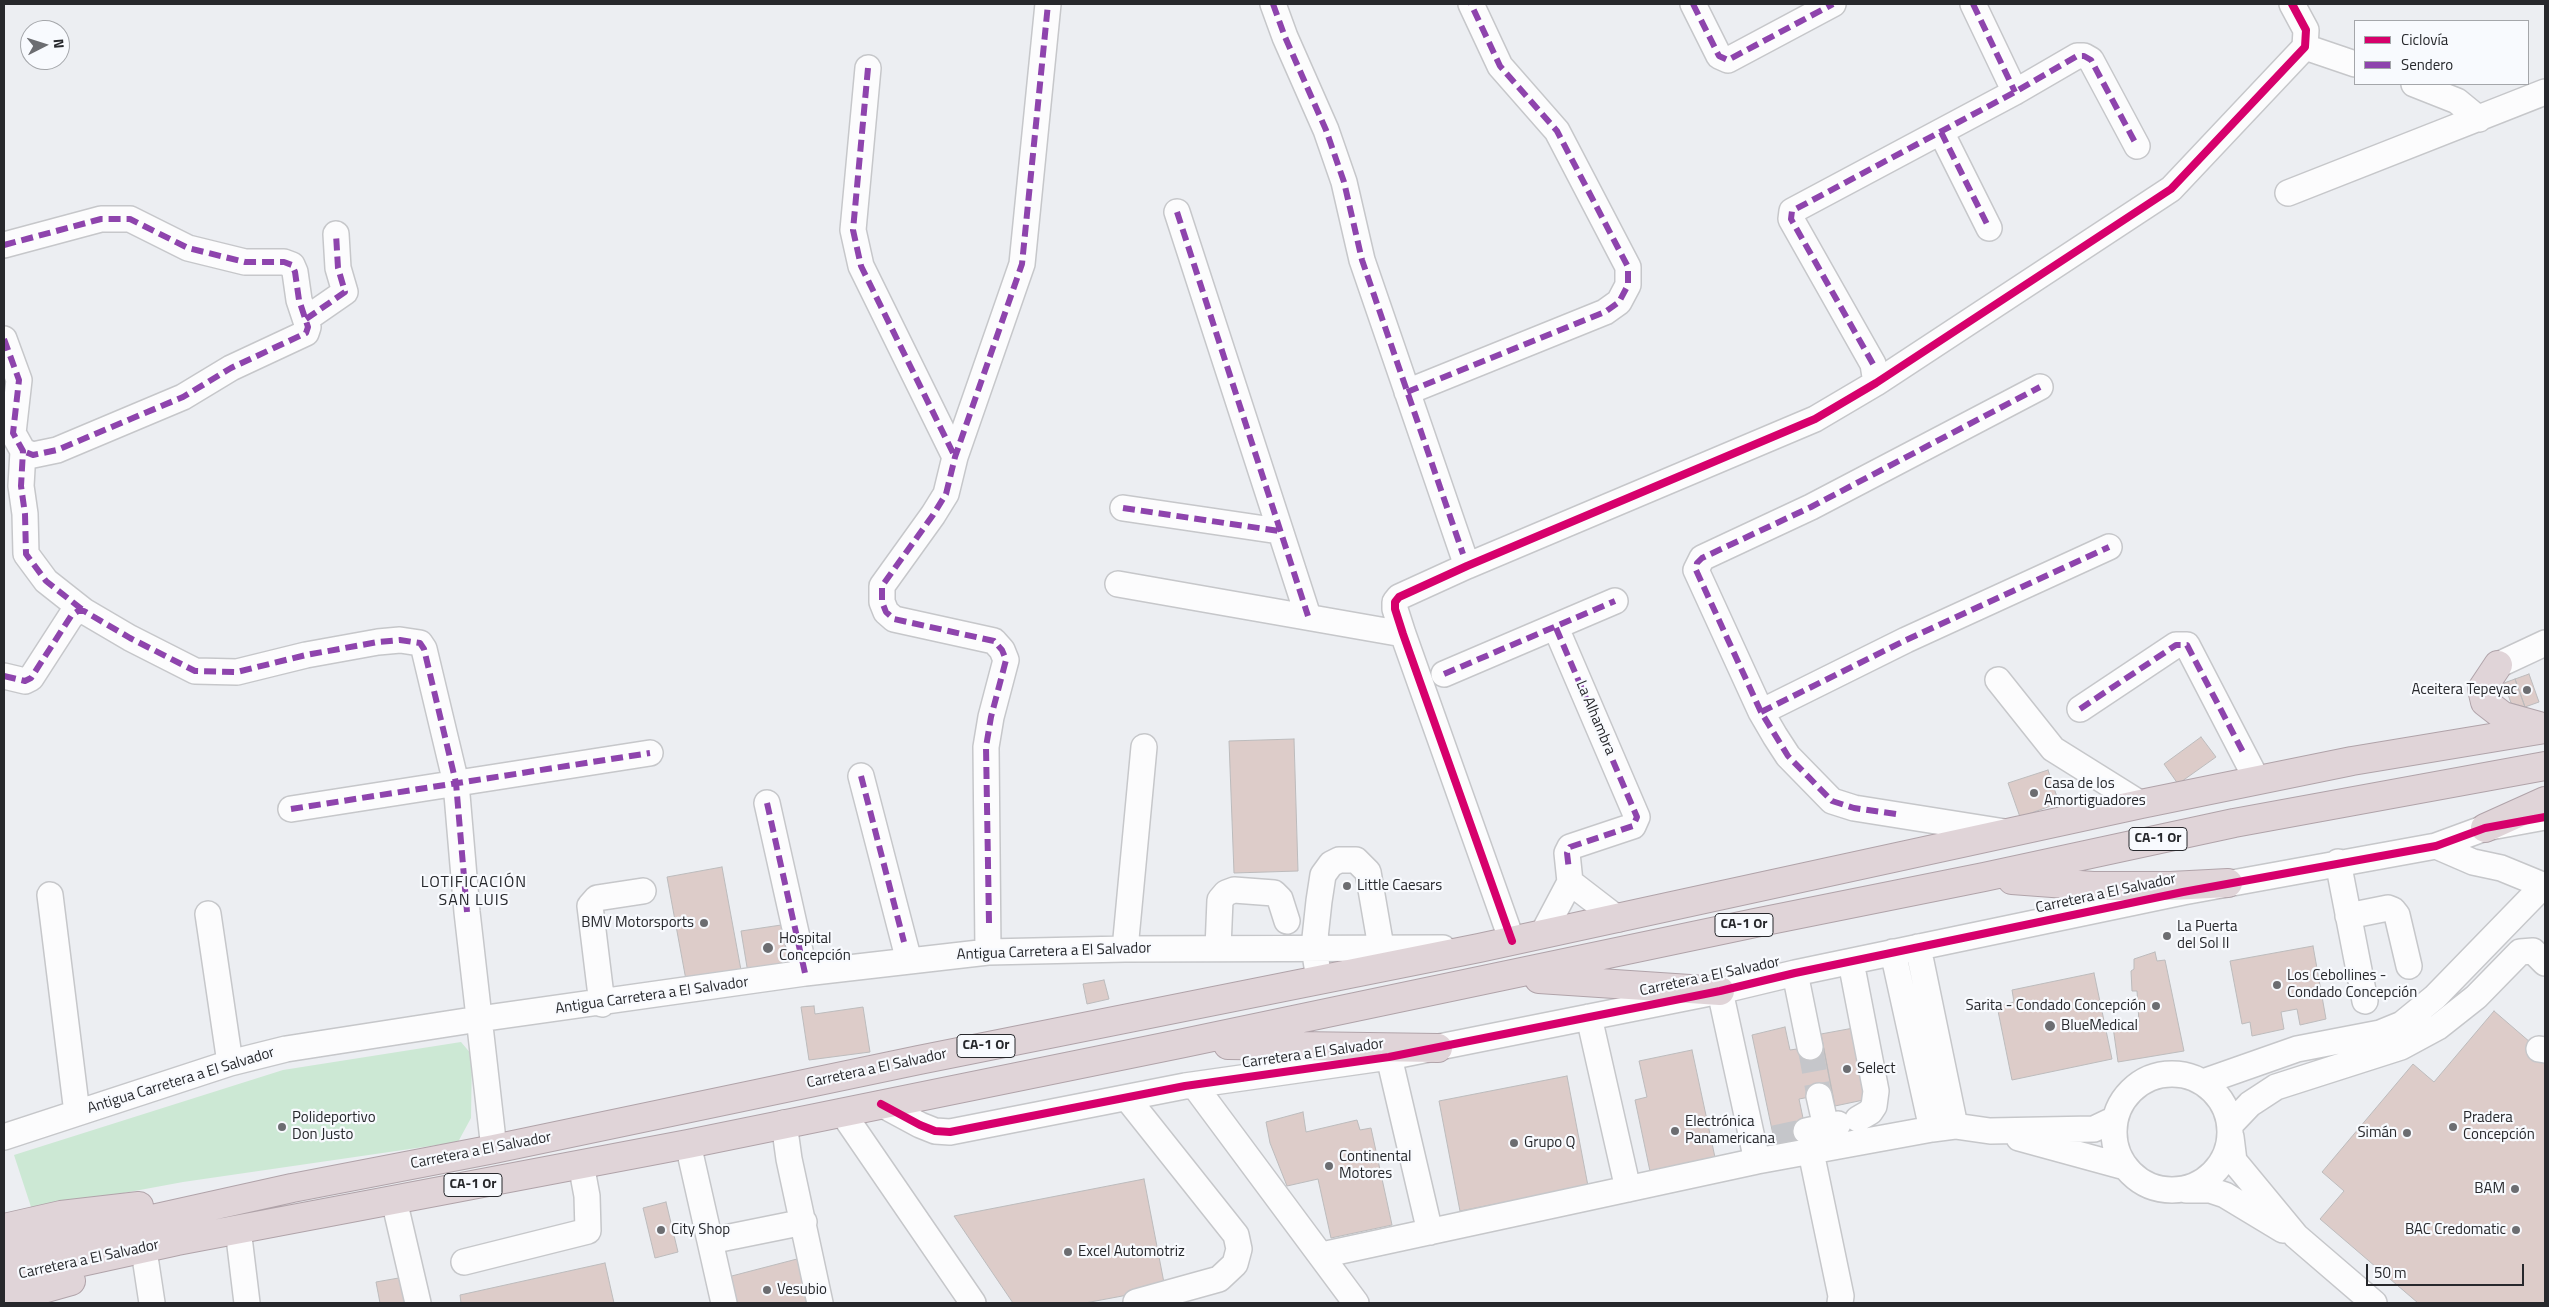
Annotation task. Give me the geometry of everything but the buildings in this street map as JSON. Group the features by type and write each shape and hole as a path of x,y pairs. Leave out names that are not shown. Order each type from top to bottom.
{"highway":[{"path":"2498,665 2482,689 2485,702 2503,716 2545,728"},
{"name":"Carretera a El Salvador","path":"4,1252 292,1188 494,1149 827,1079 1480,948 2257,780 2352,761 2545,728"},
{"name":"Carretera a El Salvador","path":"4,1279 177,1241 688,1144 1184,1043 1755,923 1984,878 2225,824 2545,766"},
{"path":"2485,828 2545,801"},
{"path":"1984,878 2092,886 2171,886 2228,883"},
{"path":"1505,977 1720,991"},
{"path":"1184,1043 1438,1048"},
{"path":"827,1079 838,1112"},
{"path":"4,1228 61,1215 292,1188"},
{"path":"249,1227 252,1197"},
{"path":"4,1300 128,1265 177,1241"}],"street":[{"path":"988,952 986,747 991,717 1006,660 1002,650 994,641 894,619 886,612 882,602 882,586 933,516 946,494 955,457 1022,264 1048,4"},
{"path":"1273,4 1285,37 1326,130 1344,182 1362,260 1467,566"},
{"path":"1407,392 1605,312 1619,302 1628,285 1628,267 1557,131 1500,66 1471,4"},
{"path":"1693,4 1719,56 1728,60 1833,4"},
{"path":"1973,4 2015,92"},
{"path":"1512,941 1403,634 1395,609 1395,602 1399,597 1467,566 1815,419 1876,383 2171,189 2305,47 2306,30 2292,4"},
{"path":"2305,47 2354,64"},
{"path":"1876,383 1873,364 1790,214 1792,211 2015,92 2077,56 2084,56 2092,60 2137,146"},
{"path":"868,68 853,230 861,266 955,457"},
{"path":"2417,85 2457,101 2479,119"},
{"path":"2288,193 2545,92"},
{"path":"1941,132 1988,228"},
{"path":"1177,212 1308,616"},
{"path":"4,246 101,219 130,219 188,248 245,262 284,262 292,265 295,272 298,300 306,319 306,333 231,368 183,397 57,450 32,455 23,451"},
{"path":"306,319 345,292 338,268 336,234"},
{"path":"4,340 19,380 13,434 23,451 20,486 25,514 26,554 46,580 84,610 130,638 194,671 237,672 306,655 378,642 400,640 420,643 424,649 456,783 494,1149"},
{"path":"2014,833 1922,820 1854,808 1832,801 1788,756 1761,712 1696,570 1697,563 1702,558 1811,507 2040,387"},
{"path":"1123,508 1279,531"},
{"path":"1761,712 1906,640 2108,547"},
{"path":"1118,584 1403,634"},
{"path":"1444,674 1556,628 1614,601"},
{"path":"4,676 25,681 31,678 71,616 78,611 84,610"},
{"name":"La Alhambra","path":"1556,628 1637,817 1633,826 1570,847 1568,853 1570,882"},
{"path":"2498,665 2545,643"},
{"path":"2080,709 2176,645 2187,645 2257,780"},
{"path":"1998,680 2053,749 2141,804"},
{"path":"1124,948 1144,747"},
{"path":"291,809 650,754"},
{"path":"861,776 909,961"},
{"path":"767,803 805,973"},
{"name":"Carretera a El Salvador","path":"881,1104 935,1131 950,1132 1194,1085 1389,1057 1720,991 1795,972 2228,883 2436,846 2485,828 2545,817"},
{"path":"1922,820 1936,850"},
{"path":"2203,1082 2297,1049 2380,1033 2402,1024 2418,1012 2542,887 2501,868 2473,862 2436,846"},
{"path":"1319,980 1314,947 1323,875 1331,864 1356,860 1368,872 1381,948"},
{"path":"2338,862 2365,1001"},
{"path":"1542,935 1570,882 1618,919"},
{"path":"1218,948 1220,900 1226,893 1234,890 1274,893 1280,898 1287,921"},
{"path":"602,1004 590,906 597,898 643,891"},
{"path":"50,895 77,1113"},
{"path":"2348,916 2388,908 2393,910 2397,915 2409,966"},
{"path":"208,914 230,1063"},
{"path":"1918,947 1944,1128"},
{"name":"Antigua Carretera a El Salvador","path":"4,1137 230,1063 286,1049 479,1019 602,1004 805,973 988,952 1124,948 1480,948"},
{"path":"1893,952 1944,1128"},
{"path":"2183,1190 2202,1183 2217,1171 2227,1154 2231,1130 2250,1104 2276,1087 2386,1053 2419,1038 2455,1015 2520,952 2533,952 2545,963"},
{"path":"1322,1255 1628,1189 1761,1147 1828,1130 1870,1112 1874,1106 1876,1091 1851,962"},
{"path":"1795,972 1810,1047"},
{"path":"1720,991 1761,1147"},
{"path":"1589,1017 1628,1189"},
{"path":"2332,1042 2386,1053"},
{"path":"1389,1057 1430,1232"},
{"path":"2296,1236 2271,1224 2246,1206 2225,1195 2210,1190 2167,1191 2151,1188 2136,1179 2125,1167 2117,1152 2114,1136 2115,1119 2126,1096 2138,1084 2154,1076 2170,1073 2188,1076 2203,1082 2222,1101 2231,1130 2234,1160 2296,1236 2374,1303"},
{"path":"1194,1085 1356,1303"},
{"path":"1819,1096 1828,1130 1840,1303"},
{"path":"1127,1098 1236,1235 1239,1248 1235,1264 1219,1279 1136,1302"},
{"path":"838,1112 973,1303"},
{"path":"1828,1130 1944,1128 1990,1130 2094,1129 2115,1119"},
{"path":"784,1124 789,1159 820,1303"},
{"path":"1990,1130 2125,1167"},
{"path":"688,1144 724,1303"},
{"path":"464,1262 588,1231 587,1196 581,1164"},
{"path":"394,1200 418,1303"},
{"path":"710,1240 804,1222"},
{"path":"247,1303 249,1227"},
{"path":"145,1257 152,1303"}],"green space":[{"name":"Polideportivo Don Justo","path":"461,1042 472,1055 471,1118 458,1142 183,1182 32,1210 14,1155 283,1070"}],"tunnel":[{"path":"1810,1047 1819,1096"},
{"path":"1774,1138 1806,1131"}],"marked path":[{"path":"989,923 986,747 991,717 1006,660 1002,650 994,641 894,619 886,612 882,602 882,586 946,494 955,457 1022,264 1048,4"},
{"path":"1273,4 1285,37 1326,130 1344,182 1362,260 1463,554"},
{"path":"1407,392 1605,312 1619,302 1628,285 1628,267 1557,131 1500,66 1471,4"},
{"path":"1693,4 1719,56 1728,60 1833,4"},
{"path":"1973,4 2015,92"},
{"path":"1873,364 1791,219 1792,211 2015,92 2077,56 2084,56 2091,60 2137,146"},
{"path":"868,68 853,230 861,266 955,457"},
{"path":"1941,132 1989,228"},
{"path":"1177,212 1308,616"},
{"path":"4,245 101,219 130,219 188,248 245,262 284,262 292,265 295,272 299,300 308,327 306,333 231,368 183,397 57,450 33,455 23,451"},
{"path":"306,319 345,292 338,268 336,234"},
{"path":"4,339 19,380 13,433 23,451 21,486 25,514 26,554 46,581 84,611"},
{"path":"1896,814 1854,808 1832,801 1788,756 1761,712 1696,570 1697,563 1702,558 1811,507 2040,387"},
{"path":"1123,508 1279,531"},
{"path":"1761,712 1906,640 2109,547"},
{"path":"1444,674 1615,601"},
{"path":"4,676 25,681 31,678 71,616 78,611 84,611 130,638 195,671 237,672 306,655 378,642 400,640 420,643 424,649 456,783 467,912"},
{"path":"1556,628 1637,817 1633,826 1570,847 1567,853 1569,870"},
{"path":"2080,709 2176,645 2187,645 2244,754"},
{"path":"291,809 650,753"},
{"path":"861,776 904,942"},
{"path":"767,803 805,973"}],"cycle path":[{"path":"1512,941 1403,634 1395,609 1395,602 1399,597 1467,566 1815,419 1876,383 2171,189 2305,47 2306,30 2292,4"},
{"path":"881,1104 920,1125 935,1131 950,1132 1185,1086 1389,1057 1720,991 1795,973 2183,892 2436,846 2485,828 2545,817"}],"place":[{"name":"Aceitera Tepeyac","path":"2527,690"},
{"name":"Casa de los Amortiguadores","path":"2034,793"},
{"name":"Little Caesars","path":"1347,886"},
{"name":"BMV Motorsports","path":"704,923"},
{"name":"La Puerta del Sol II","path":"2167,936"},
{"name":"Hospital Concepción","path":"768,948"},
{"name":"Los Cebollines - Condado Concepción","path":"2277,985"},
{"name":"Sarita - Condado Concepción","path":"2156,1006"},
{"name":"BlueMedical","path":"2050,1026"},
{"name":"Select","path":"1847,1069"},
{"name":"Polideportivo Don Justo","path":"282,1127"},
{"name":"Pradera Concepción","path":"2453,1127"},
{"name":"Electrónica Panamericana","path":"1675,1131"},
{"name":"Simán","path":"2407,1133"},
{"name":"Grupo Q","path":"1514,1143"},
{"name":"Continental Motores","path":"1329,1166"},
{"name":"BAM","path":"2515,1189"},
{"name":"City Shop","path":"661,1230"},
{"name":"BAC Credomatic","path":"2516,1230"},
{"name":"Excel Automotriz","path":"1068,1252"},
{"name":"Vesubio","path":"767,1290"}],"district":[{"name":"LOTIFICACIÓN SAN LUIS","path":"474,892"}]}
